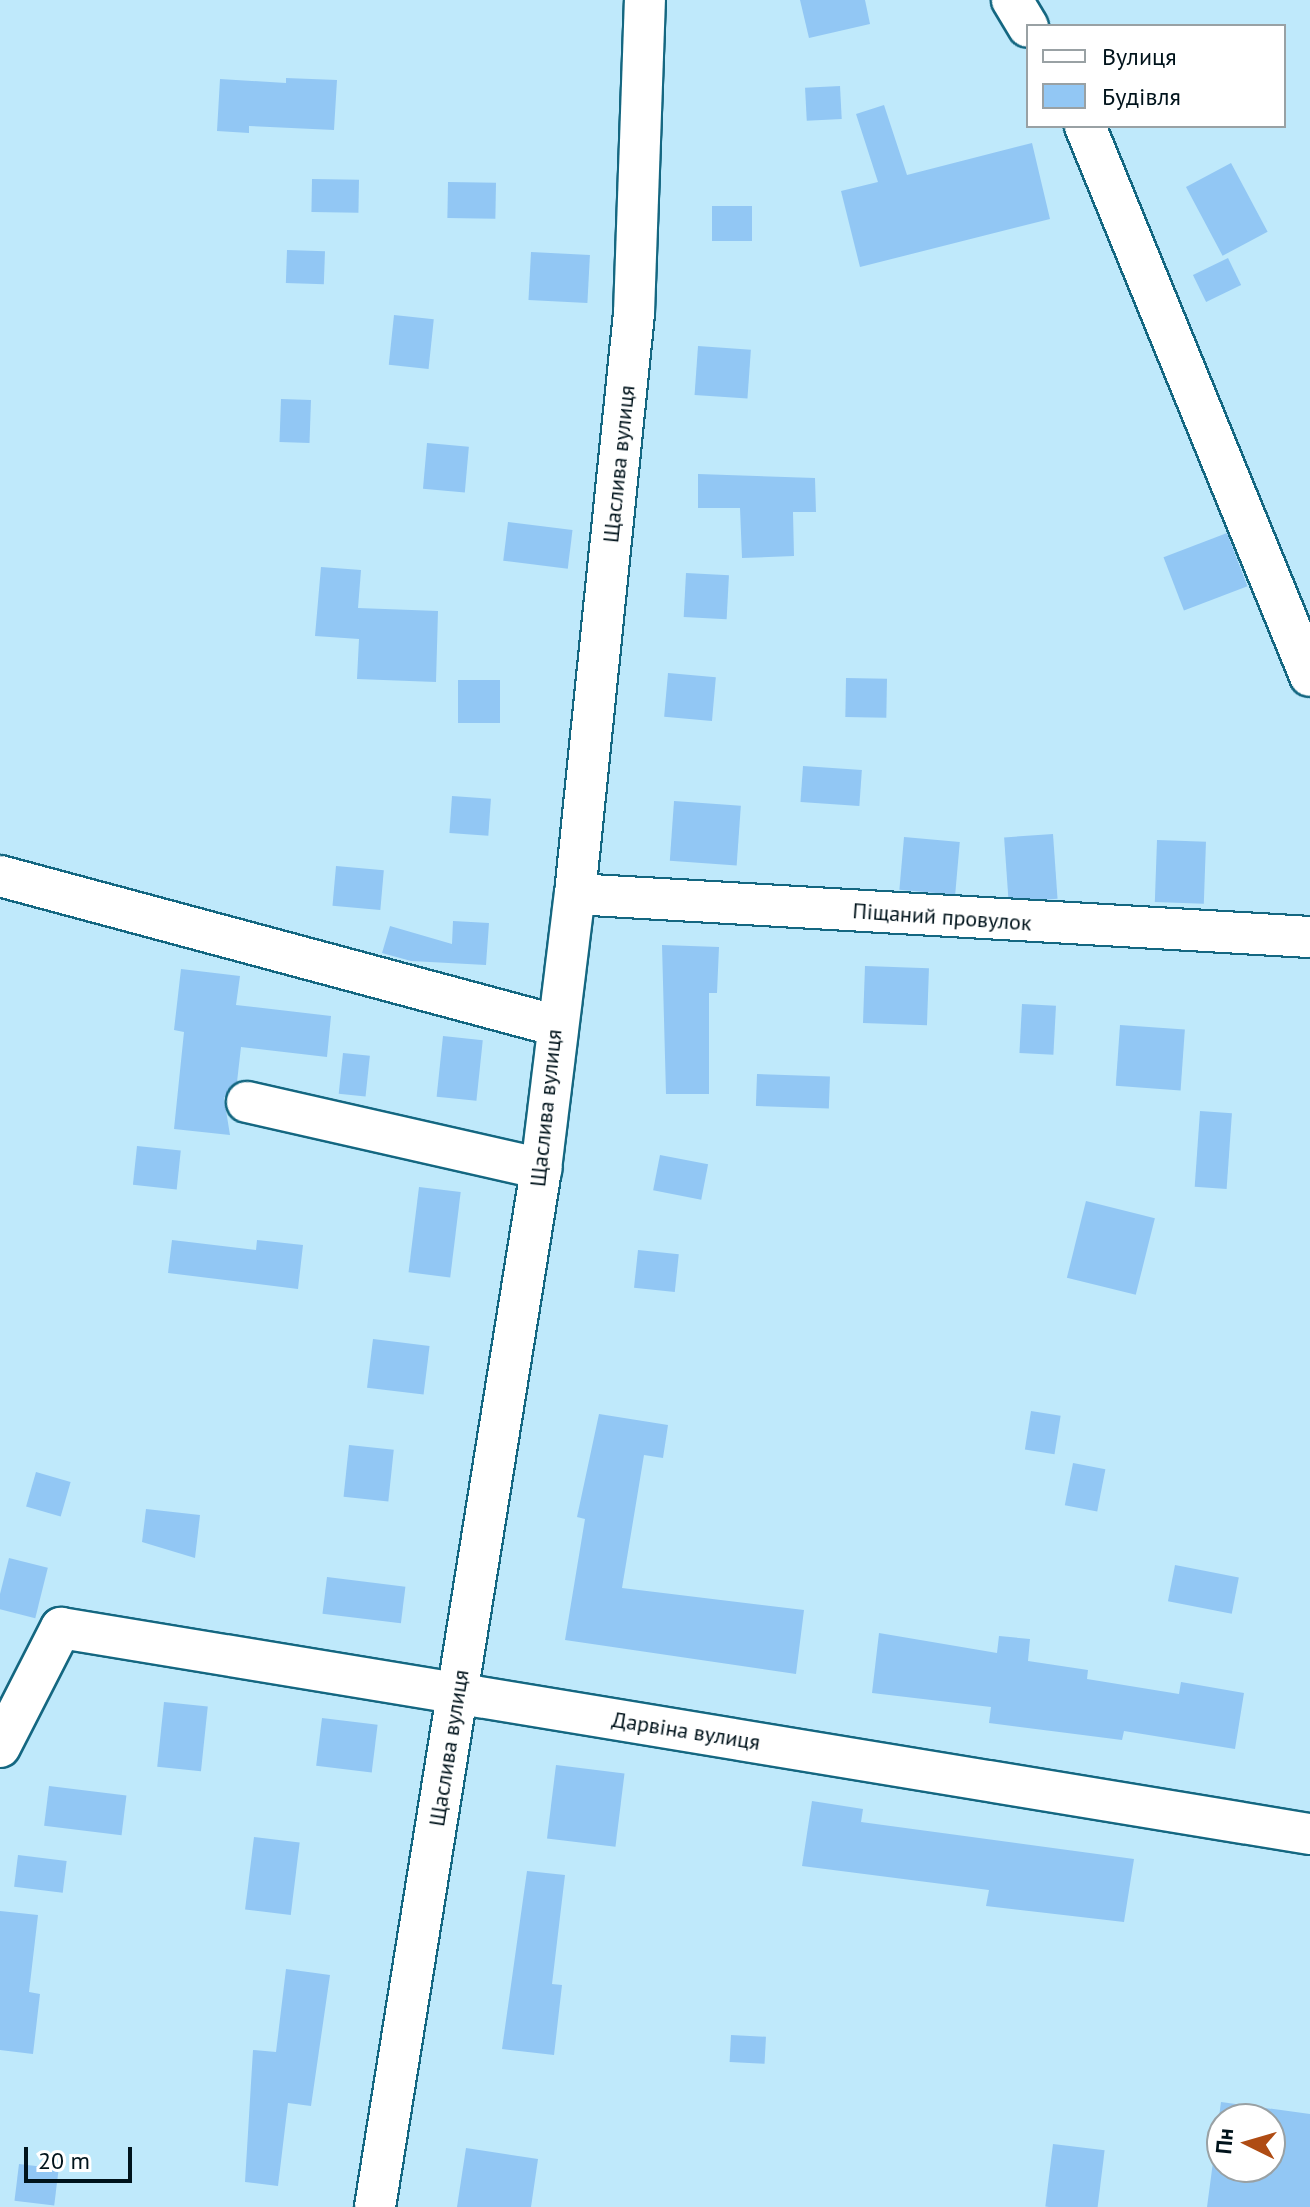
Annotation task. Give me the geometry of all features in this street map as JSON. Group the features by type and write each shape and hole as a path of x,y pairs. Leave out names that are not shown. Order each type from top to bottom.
{"street":[{"name":"Щаслива вулиця","path":"375,2207 541,1169 554,1025 575,894 634,313 645,0"},
{"path":"1012,0 1026,24"},
{"path":"1086,128 1310,676"},
{"path":"0,876 554,1025"},
{"name":"Піщаний провулок","path":"575,894 1310,937"},
{"path":"247,1102 386,1139 541,1169"},
{"name":"Дарвіна вулиця","path":"0,1747 61,1628 1310,1834"}],"building":[{"path":"800,0 865,0 870,24 809,38"},
{"path":"286,78 337,80 334,130 249,126 249,133 217,131 220,79 286,83"},
{"path":"840,86 842,119 807,121 805,88"},
{"path":"884,105 907,175 1032,143 1050,219 860,267 841,191 878,182 856,114"},
{"path":"1231,163 1268,232 1223,256 1186,187"},
{"path":"312,179 359,180 358,213 311,212"},
{"path":"448,182 496,183 495,219 447,218"},
{"path":"712,206 752,206 752,241 712,241"},
{"path":"287,250 325,251 324,284 286,283"},
{"path":"531,252 590,255 587,303 528,300"},
{"path":"1228,258 1241,285 1206,302 1193,275"},
{"path":"394,315 434,319 429,369 389,365"},
{"path":"698,346 751,350 747,399 695,395"},
{"path":"281,399 311,400 309,443 279,442"},
{"path":"427,443 469,447 465,492 423,489"},
{"path":"698,474 815,478 816,512 793,512 794,556 742,558 740,508 698,508"},
{"path":"508,522 573,530 568,569 503,561"},
{"path":"1227,533 1247,586 1184,611 1164,557"},
{"path":"321,567 361,570 358,608 438,611 436,682 357,679 359,639 315,636"},
{"path":"686,573 729,575 727,619 684,617"},
{"path":"668,673 716,677 712,721 664,717"},
{"path":"846,678 887,679 886,718 845,717"},
{"path":"458,680 500,680 500,723 458,723"},
{"path":"803,766 862,770 859,806 800,802"},
{"path":"452,796 491,799 488,836 449,833"},
{"path":"674,801 741,806 737,866 670,861"},
{"path":"1053,834 1058,899 1009,902 1004,837"},
{"path":"904,837 960,842 955,895 899,890"},
{"path":"1157,840 1206,842 1204,904 1155,902"},
{"path":"336,866 384,870 380,910 333,906"},
{"path":"453,921 489,923 486,965 411,961 382,953 390,926 452,944"},
{"path":"662,945 719,947 717,993 709,993 709,1094 666,1094"},
{"path":"865,966 929,968 927,1025 863,1023"},
{"path":"181,969 240,976 236,1005 331,1016 327,1057 241,1047 237,1082 224,1098 230,1135 174,1129 184,1032 174,1030"},
{"path":"1022,1004 1056,1006 1053,1055 1019,1053"},
{"path":"1120,1025 1185,1030 1181,1090 1116,1086"},
{"path":"443,1036 483,1040 476,1101 437,1097"},
{"path":"343,1053 370,1056 366,1097 339,1094"},
{"path":"757,1074 830,1077 829,1109 756,1106"},
{"path":"1200,1111 1232,1113 1227,1189 1195,1187"},
{"path":"137,1146 181,1151 177,1189 133,1185"},
{"path":"660,1155 708,1164 701,1200 653,1190"},
{"path":"419,1187 461,1192 450,1277 409,1272"},
{"path":"1086,1201 1155,1218 1136,1295 1067,1278"},
{"path":"172,1240 256,1250 257,1240 303,1245 298,1289 168,1273"},
{"path":"638,1250 679,1254 675,1292 634,1288"},
{"path":"373,1339 430,1346 424,1395 367,1388"},
{"path":"1031,1411 1061,1416 1055,1454 1025,1450"},
{"path":"599,1414 668,1425 663,1458 644,1455 622,1588 804,1610 796,1674 565,1640 585,1519 577,1517"},
{"path":"349,1445 394,1450 388,1501 344,1497"},
{"path":"1073,1463 1105,1469 1097,1512 1065,1505"},
{"path":"36,1472 71,1482 61,1517 26,1507"},
{"path":"146,1509 200,1515 195,1558 142,1542"},
{"path":"9,1558 48,1568 35,1618 0,1609 0,1594"},
{"path":"1175,1565 1239,1577 1232,1614 1168,1601"},
{"path":"327,1577 405,1587 401,1623 322,1614"},
{"path":"879,1633 997,1653 999,1636 1030,1639 1028,1661 1088,1670 1087,1679 1179,1694 1181,1682 1244,1693 1235,1749 1124,1731 1122,1740 989,1723 991,1707 872,1693"},
{"path":"164,1702 208,1707 201,1771 157,1767"},
{"path":"322,1718 378,1725 372,1772 316,1766"},
{"path":"556,1765 624,1773 615,1847 547,1838"},
{"path":"49,1786 126,1796 122,1835 44,1826"},
{"path":"812,1801 863,1809 861,1822 1134,1859 1124,1922 986,1906 989,1890 802,1866"},
{"path":"254,1837 300,1843 291,1915 245,1909"},
{"path":"18,1855 67,1861 63,1893 14,1887"},
{"path":"527,1871 565,1875 552,1984 562,1985 554,2055 502,2049"},
{"path":"0,1911 38,1915 29,1992 40,1994 33,2054 0,2050"},
{"path":"286,1969 330,1975 311,2106 288,2103 278,2186 245,2182 253,2050 276,2052"},
{"path":"731,2035 766,2037 765,2064 730,2062"},
{"path":"1286,2111 1310,2114 1310,2207 1207,2207 1210,2183 1286,2183"},
{"path":"1053,2144 1105,2150 1098,2207 1045,2207"},
{"path":"466,2148 538,2159 531,2207 457,2207"},
{"path":"19,2164 59,2169 54,2206 14,2201"}]}
